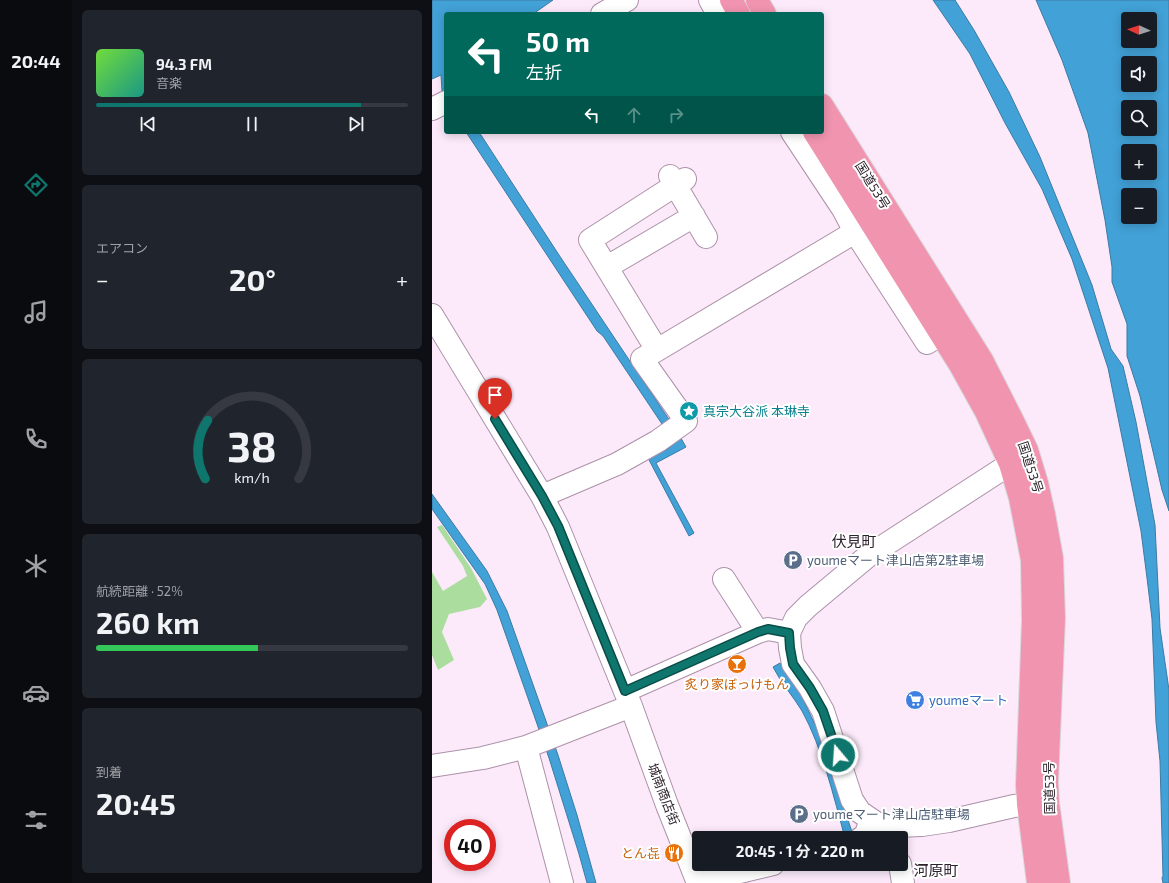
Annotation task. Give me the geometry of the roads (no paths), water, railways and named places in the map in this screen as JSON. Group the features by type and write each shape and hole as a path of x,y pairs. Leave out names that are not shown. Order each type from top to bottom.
{"highway":[{"path":"731,0 739,12"},
{"path":"756,0 764,12"},
{"name":"国道53号","path":"824,108 982,360 1027,450 1037,482 1052,558 1054,618 1048,782 1038,803 1038,883"},
{"name":"国道53号","path":"815,134 960,365 986,412 1010,464 1020,498 1032,560 1033,620 1027,785 1038,803 1059,883"}],"street":[{"path":"593,12 610,0"},
{"path":"606,12 627,0"},
{"path":"710,0 717,12"},
{"path":"432,109 444,103"},
{"path":"793,134 843,209 855,232 927,343 941,334"},
{"path":"657,350 590,240 677,180 706,237"},
{"path":"607,267 694,216"},
{"path":"542,496 617,464 671,432 686,421 642,359 855,232"},
{"name":"城南商店街","path":"432,315 542,496 558,526 628,698 667,805 698,883"},
{"path":"894,831 880,825 866,829 860,812 852,800 823,711 810,688 793,664 789,633 796,618 808,606 868,556 1010,464 1016,457 1013,443 985,382 982,360"},
{"path":"724,579 758,632"},
{"path":"432,766 483,758 526,747 628,698 758,632 768,629 789,633"},
{"path":"526,747 562,883"},
{"path":"900,831 922,825 1038,803"},
{"path":"698,883 745,871"},
{"path":"901,871 903,883"}],"water":[{"path":"432,0 553,0 536,12 444,12 444,91 442,91 441,75 432,79"},
{"path":"933,0 955,0 1009,92 1040,157 1092,285 1111,349 1123,366 1136,422 1155,525 1160,628 1169,690 1169,883 1163,883 1162,878 1160,761 1156,722 1152,619 1141,531 1108,368 1072,259 1042,189 1005,123 970,54"},
{"path":"1036,0 1169,0 1169,511 1162,490 1140,396 1127,356 1127,324 1112,282 1112,267 1105,220 1088,133 1062,60"},
{"path":"467,134 480,134 686,447 656,463 694,533 689,536 648,458 668,449 670,446 664,427 603,336 597,331"},
{"path":"432,494 487,571 507,611 558,755 596,883 587,883 549,758 497,610 485,584 432,509"},
{"path":"780,663 801,695 819,733 852,831 843,831 816,740 802,711 773,667"}],"place":[{"name":"真宗大谷派 本琳寺","path":"689,411"},
{"name":"youmeマート津山店第2駐車場","path":"793,560"},
{"name":"炙り家ぼっけもん","path":"737,664"},
{"name":"youmeマート","path":"915,700"},
{"name":"youmeマート津山店駐車場","path":"799,814"},
{"name":"とん㐂","path":"674,853"}],"district":[{"name":"伏見町","path":"854,541"},
{"name":"河原町","path":"936,870"}]}
